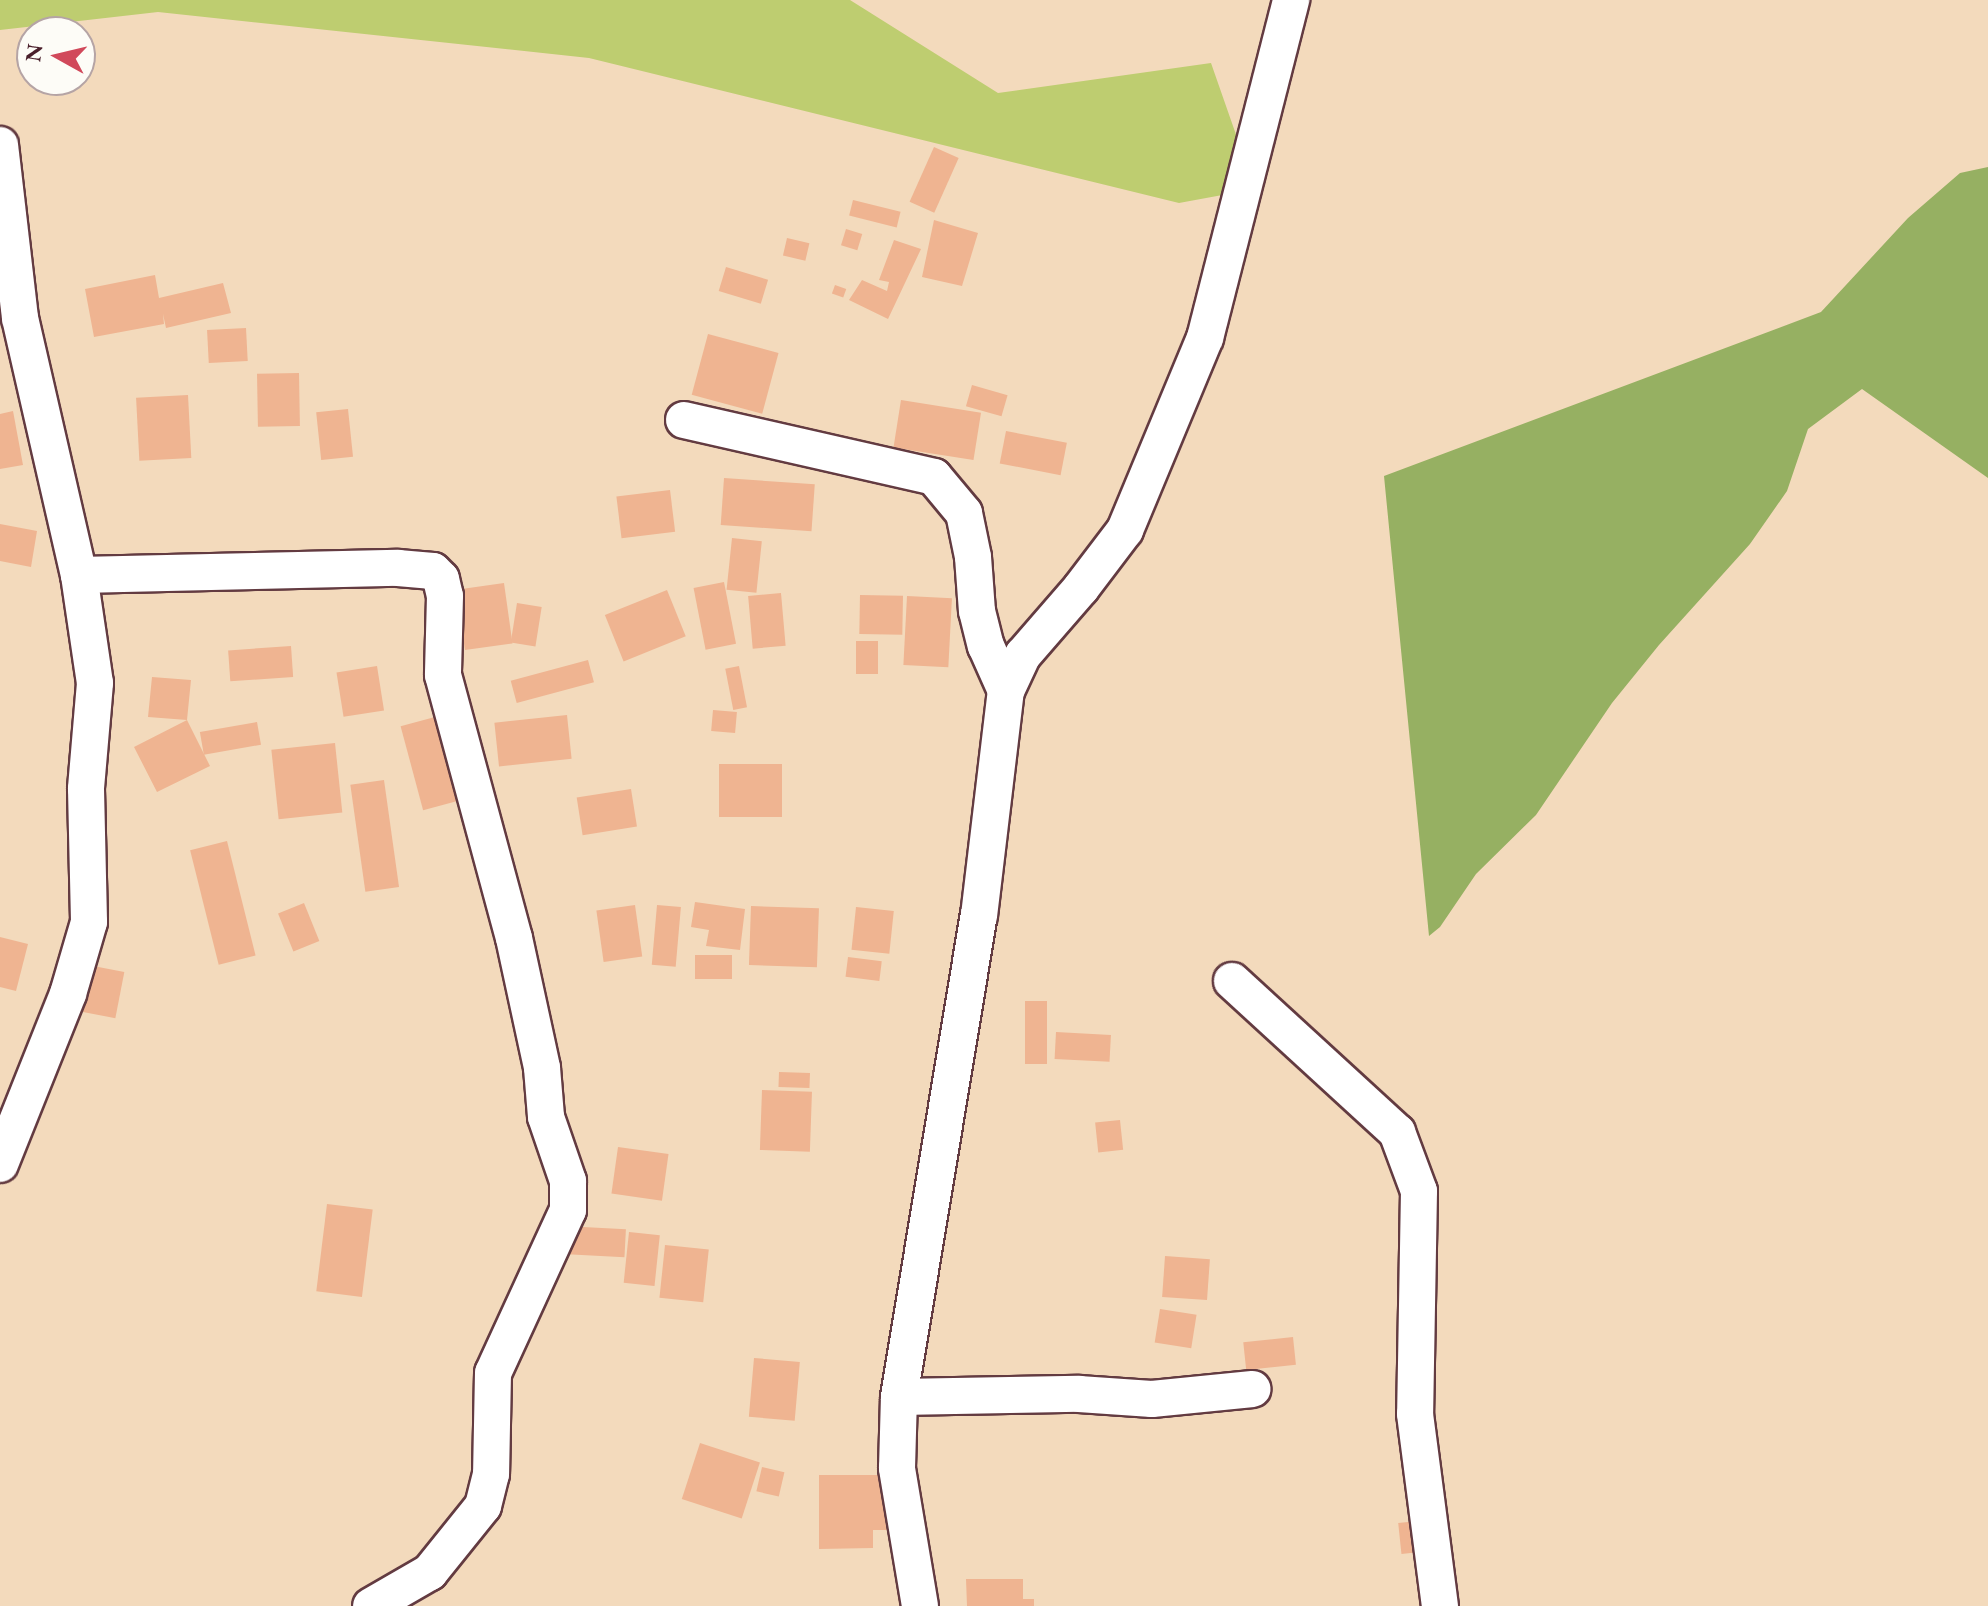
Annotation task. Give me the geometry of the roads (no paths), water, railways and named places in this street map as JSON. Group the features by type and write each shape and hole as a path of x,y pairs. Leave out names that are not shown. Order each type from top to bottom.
{"street":[{"path":"920,1606 897,1468 899,1397 979,916 1006,691 1023,655 1125,530 1205,338 1291,0"},
{"path":"0,145 20,318 79,575 95,683 86,789 89,922 68,994 0,1164"},
{"path":"684,420 934,477 964,513 973,557 977,611 986,646 1006,691"},
{"path":"79,575 398,568 433,571 441,579 445,596 443,675 514,938 542,1068 546,1117 568,1181 568,1210 550,1254 504,1341 493,1373 491,1474 483,1506 430,1572 371,1606"},
{"path":"1232,981 1397,1132 1419,1191 1415,1414 1440,1606"},
{"path":"899,1397 1079,1394 1152,1399 1253,1389"}]}
